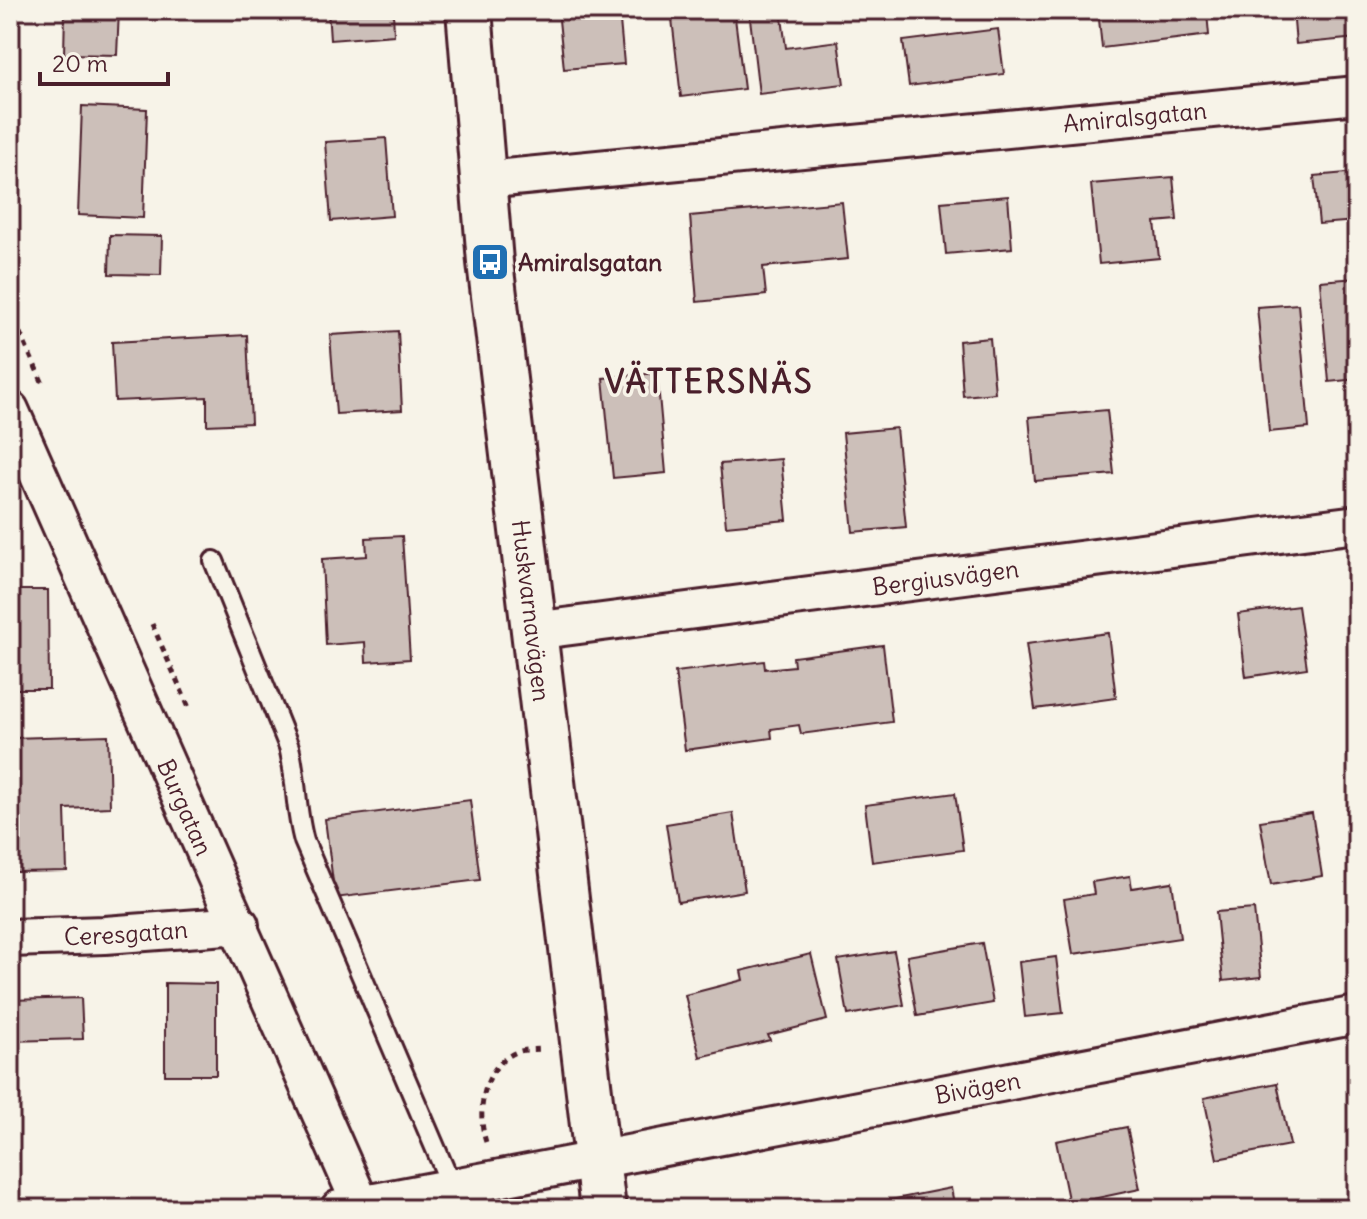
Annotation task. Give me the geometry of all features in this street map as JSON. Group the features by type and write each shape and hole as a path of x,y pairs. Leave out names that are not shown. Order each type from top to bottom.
{"street":[{"name":"Huskvarnavägen","path":"469,10 490,262 603,1209"},
{"name":"Amiralsgatan","path":"484,180 1357,95"},
{"name":"Burgatan","path":"10,410 240,925 350,1207"},
{"name":"Bergiusvägen","path":"533,631 1357,524"},
{"name":"Ceresgatan","path":"10,938 240,925"},
{"name":"Bivägen","path":"350,1207 1357,1015"}],"lane":[{"path":"214,561 289,747 296,777 295,810 304,841 452,1187"}],"building":[{"path":"65,10 119,10 117,55 64,54"},
{"path":"328,10 393,10 394,35 330,40"},
{"path":"558,10 619,10 624,64 564,69"},
{"path":"671,10 734,10 744,89 681,97"},
{"path":"749,10 781,10 786,48 838,41 844,84 759,94"},
{"path":"1098,10 1232,11 1207,13 1209,35 1102,48"},
{"path":"1293,10 1357,10 1357,38 1296,44"},
{"path":"998,29 1004,74 909,86 903,41"},
{"path":"82,106 147,109 143,218 78,215"},
{"path":"386,138 392,216 331,221 325,142"},
{"path":"1357,172 1357,221 1319,224 1314,176"},
{"path":"1173,177 1177,220 1155,222 1159,258 1099,264 1091,184"},
{"path":"1008,196 1012,248 946,254 941,202"},
{"path":"842,202 848,259 763,267 766,295 697,302 690,216"},
{"path":"110,235 162,236 161,275 109,274"},
{"path":"1357,278 1357,379 1329,382 1320,281"},
{"path":"1298,304 1309,428 1269,432 1257,307"},
{"path":"398,331 402,410 336,414 330,335"},
{"path":"247,335 251,423 207,425 207,397 115,401 112,342"},
{"path":"990,338 995,393 963,396 959,341"},
{"path":"657,373 666,473 613,478 603,378"},
{"path":"1107,410 1114,474 1035,481 1029,417"},
{"path":"896,428 906,527 853,532 843,433"},
{"path":"781,459 787,520 726,526 720,464"},
{"path":"402,536 410,659 366,662 365,642 326,645 322,559 367,556 366,538"},
{"path":"10,590 48,590 49,689 10,689"},
{"path":"1298,606 1307,668 1246,677 1238,614"},
{"path":"1108,633 1116,698 1035,709 1026,644"},
{"path":"883,645 892,722 801,734 799,725 771,729 772,738 685,750 675,672 764,661 765,669 794,666 793,657"},
{"path":"108,735 110,807 65,809 67,871 16,872 13,738"},
{"path":"955,793 963,850 872,862 865,805"},
{"path":"470,800 480,880 335,898 325,819"},
{"path":"733,813 745,891 678,902 666,824"},
{"path":"1312,813 1322,876 1271,885 1260,821"},
{"path":"1130,876 1132,888 1172,882 1180,938 1073,954 1064,899 1094,894 1092,882"},
{"path":"1254,909 1261,977 1223,981 1216,912"},
{"path":"982,943 993,1003 917,1016 907,956"},
{"path":"894,951 904,1005 848,1015 838,960"},
{"path":"811,954 827,1020 768,1035 770,1040 700,1057 685,995 743,980 741,971"},
{"path":"1056,957 1063,1013 1025,1017 1019,962"},
{"path":"165,983 216,984 216,1075 165,1075"},
{"path":"81,998 83,1039 10,1041 10,1000"},
{"path":"1277,1083 1290,1145 1217,1159 1204,1098"},
{"path":"1127,1127 1140,1189 1069,1204 1056,1141"},
{"path":"951,1188 955,1209 876,1209 875,1203"}],"place":[{"name":"Amiralsgatan","path":"490,262"}],"district":[{"name":"VÄTTERSNÄS","path":"709,381"}]}
